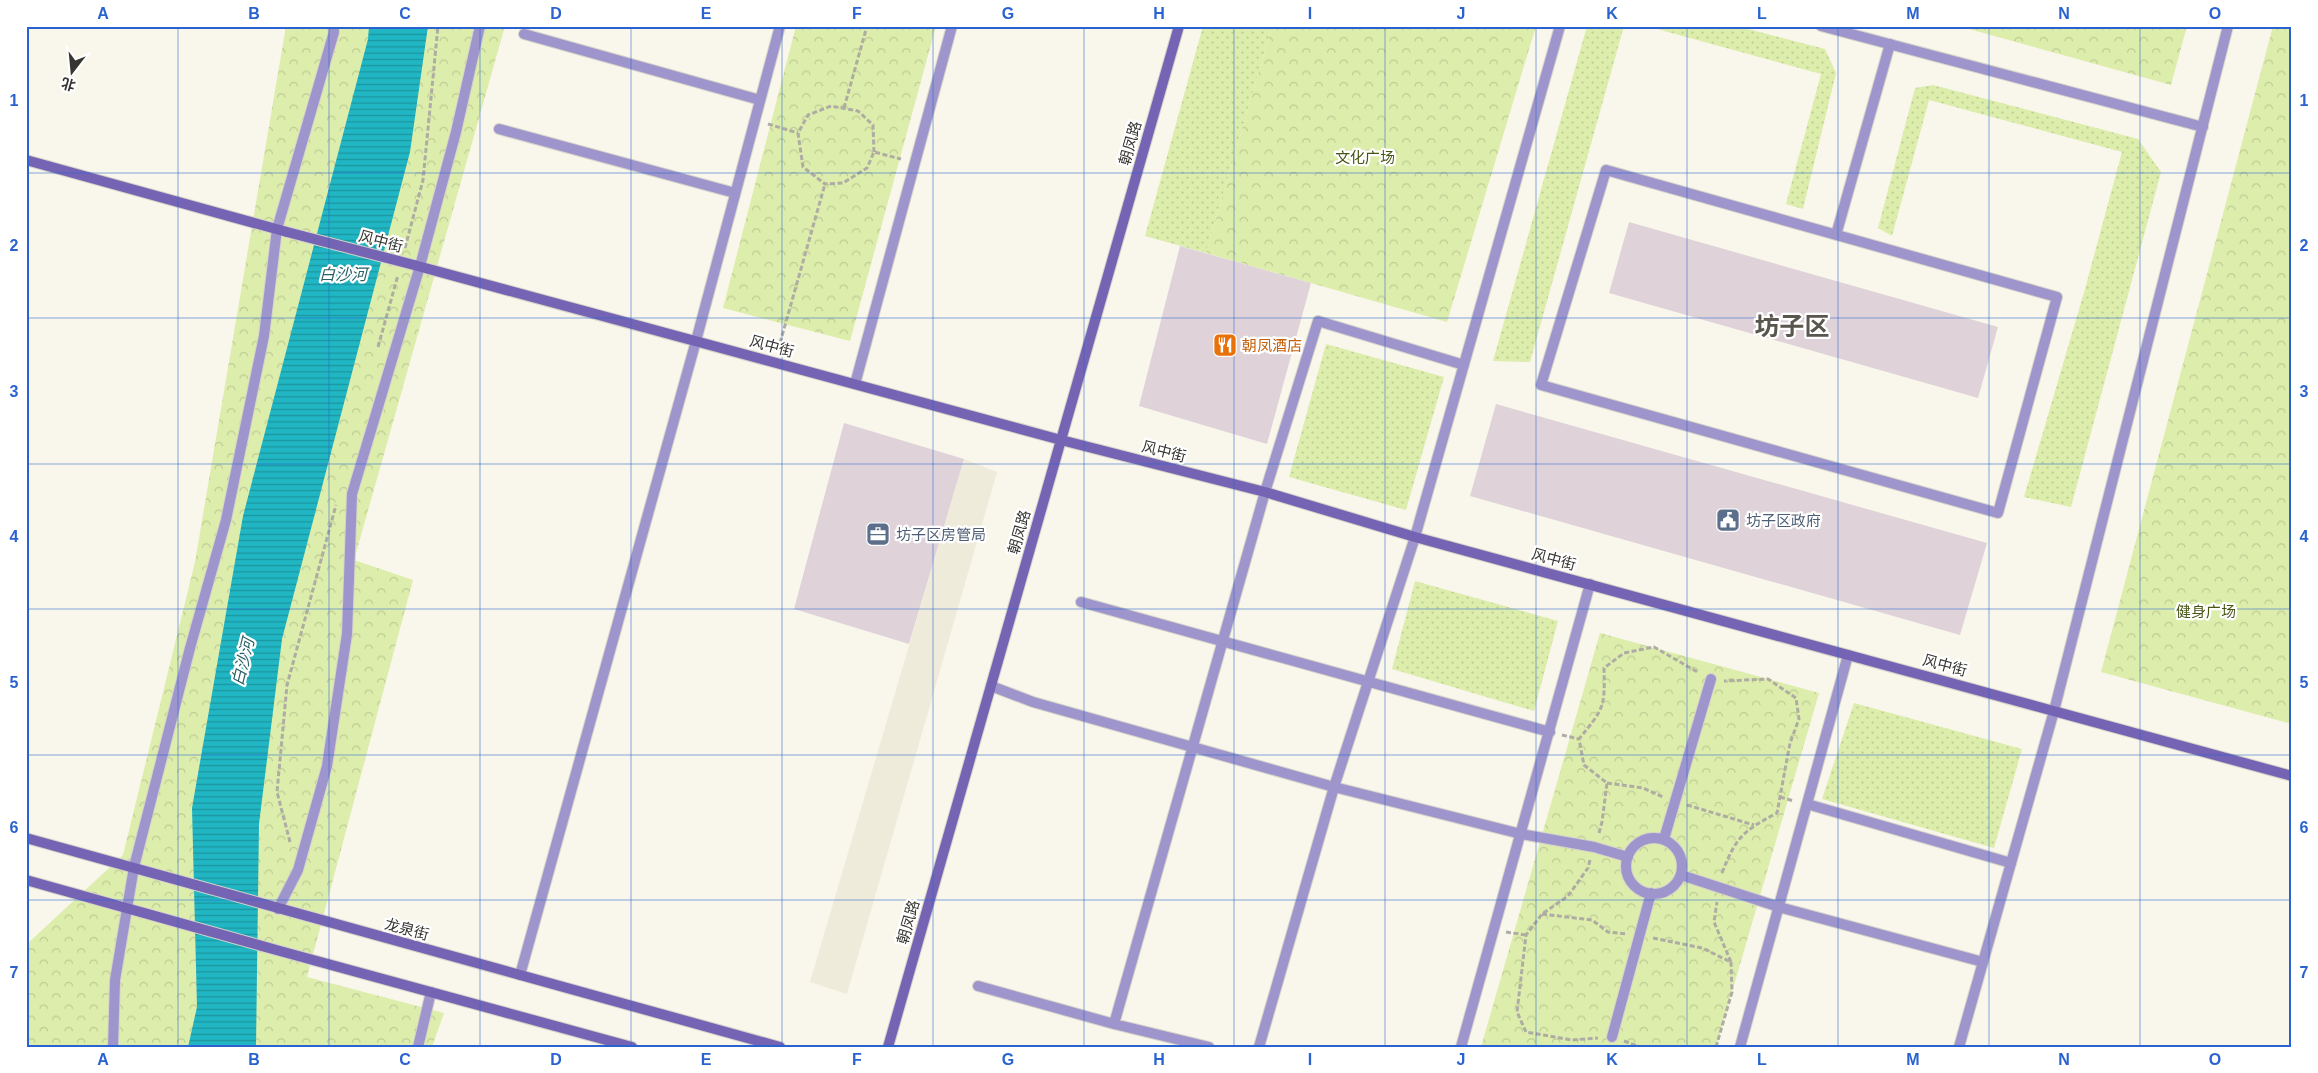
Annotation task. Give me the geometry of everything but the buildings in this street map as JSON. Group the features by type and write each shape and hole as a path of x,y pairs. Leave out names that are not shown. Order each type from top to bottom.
{"street":[{"path":"113,1047 115,980 134,867 190,648 226,520 264,336 282,230 334,26"},
{"path":"277,908 298,870 327,766 347,634 352,494 456,132 480,26"},
{"path":"520,975 696,341 780,26"},
{"path":"855,384 952,26"},
{"name":"朝凤路","path":"888,1047 1179,26"},
{"path":"1260,1047 1334,787 1415,537 1560,26"},
{"path":"1821,26 2203,127"},
{"path":"1959,1047 2054,711 2228,26"},
{"path":"524,34 760,100"},
{"path":"1836,235 1890,44"},
{"path":"500,129 735,193"},
{"name":"风中街","path":"26,160 1061,440 1265,492 1415,537 2292,776"},
{"path":"1606,170 1836,235 2057,297 1998,513 1541,385 1606,170"},
{"path":"1114,1024 1265,492 1318,321 1464,365"},
{"path":"1461,1047 1522,834 1590,584"},
{"path":"1081,602 1550,732"},
{"path":"1740,1047 1848,655"},
{"path":"1664,839 1711,679"},
{"path":"991,686 1033,702 1334,787 1522,834 1594,847 1628,857"},
{"path":"1807,804 2011,863"},
{"name":"龙泉街","path":"26,838 780,1047"},
{"path":"1655,838 1664,839 1678,850 1681,858 1681,875 1669,889 1652,893 1644,891 1631,881 1627,873 1628,857 1638,843 1655,838"},
{"path":"1681,875 1779,906 1983,962"},
{"path":"26,880 632,1047"},
{"path":"1612,1036 1652,893"},
{"path":"978,986 1114,1024 1209,1047"},
{"path":"418,1047 431,992"}],"path":[{"path":"844,108 867,26"},
{"path":"831,106 858,111 873,125 874,152 867,168 843,183 825,184 803,167 798,133 808,116 831,106"},
{"path":"755,119 798,133"},
{"path":"874,152 916,163"},
{"path":"775,363 825,184"},
{"path":"1542,914 1526,935 1517,1012 1526,1032 1572,1040 1612,1036 1640,1047"},
{"path":"1716,1047 1732,992 1731,962"}],"shaded area":[{"path":"964,459 997,472 847,994 810,982"}],"green space":[{"path":"286,26 505,26 354,560 413,580 307,977 444,1013 432,1047 26,1047 26,945 123,855 195,562"},
{"path":"796,26 936,26 850,341 723,308"},
{"path":"1203,26 1272,26 1206,253 1145,236"},
{"name":"文化广场","path":"1272,26 1536,26 1447,322 1206,253"},
{"path":"1587,26 1624,26 1530,362 1493,361"},
{"path":"1646,26 1736,26 1825,49 1836,73 1803,209 1786,204 1821,74"},
{"path":"1958,26 2187,26 2171,85"},
{"name":"健身广场","path":"2273,26 2292,26 2292,724 2101,672"},
{"path":"1933,85 2138,139 2161,172 2071,507 2024,497 2085,289 2122,152 1929,100 1892,236 1878,228 1915,88"},
{"path":"1326,344 1444,377 1406,510 1289,477"},
{"path":"1415,581 1558,621 1534,711 1392,669"},
{"path":"1600,633 1819,693 1716,1047 1481,1047"},
{"path":"1854,703 2022,749 1994,848 1822,799"}],"water":[{"name":"白沙河","path":"369,26 428,26 410,152 282,639 259,824 256,1047 188,1047 197,1007 192,808 243,516 368,39"}],"place":[{"name":"朝凤酒店","path":"1225,345"},
{"name":"坊子区政府","path":"1728,520"},
{"name":"坊子区房管局","path":"878,534"}],"district":[{"name":"坊子区","path":"1792,326"}]}
